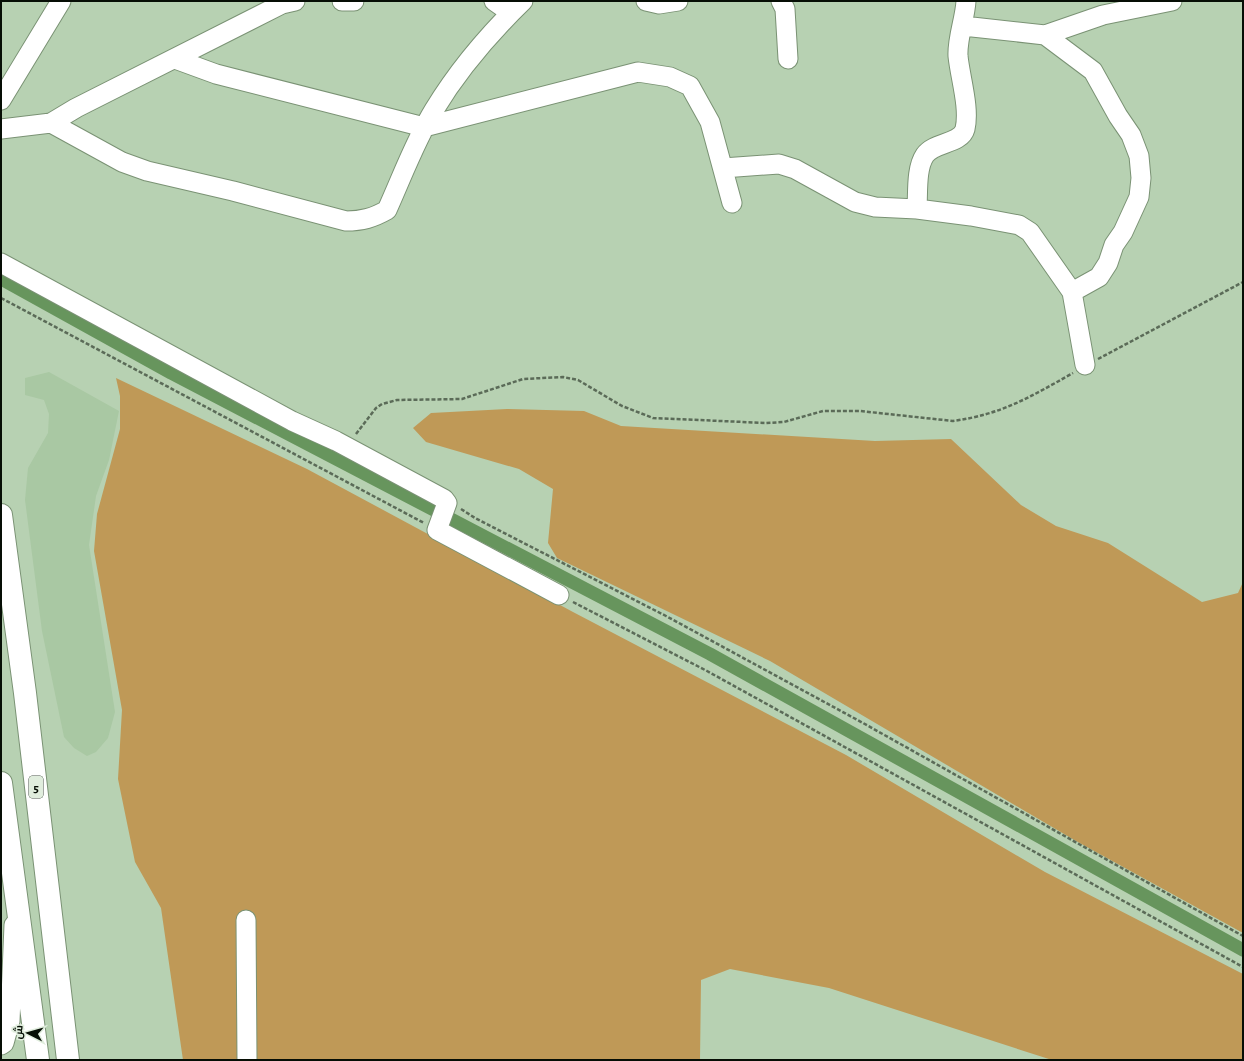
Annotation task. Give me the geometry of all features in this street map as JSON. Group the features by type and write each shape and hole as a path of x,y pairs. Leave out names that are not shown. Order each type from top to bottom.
{"highway":[{"name":"5","path":"1,515 25,693 68,1060"},
{"path":"1,783 38,1060"}],"street":[{"path":"1,100 61,1"},
{"path":"1,129 51,123 76,108 282,4 295,1"},
{"path":"51,123 122,162 147,171 233,191 346,222 361,221 374,217 387,210 424,128 450,86 517,7 494,1"},
{"path":"646,1 659,4 678,1"},
{"path":"781,1 785,9 788,59"},
{"path":"917,209 920,166 926,154 935,148 958,138 965,130 966,117 958,54 966,1"},
{"path":"963,26 1045,35 1103,15 1172,1"},
{"path":"1045,35 1093,71 1131,135 1139,156 1141,178 1139,197 1123,232 1114,245 1108,263 1099,277 1072,292"},
{"path":"175,59 224,76 424,128 638,72 670,77 690,86 710,122 732,203"},
{"path":"723,168 779,164 795,169 855,202 875,207 917,209 971,216 1019,225 1030,232 1072,292 1085,365"},
{"path":"1,263 292,422 336,441 559,595"},
{"path":"1,1045 4,1043 10,1021 12,942 16,898"},
{"path":"246,920 247,1060"}],"path":[{"path":"336,441 350,439 359,432 376,408 382,404 397,400 462,400 523,379 563,377 578,380 622,406 654,418 766,423 784,422 823,411 860,411 953,421 994,413 1019,403 1085,365 1243,282"},
{"path":"1,298 442,515 475,518 666,616 863,723 1243,936"},
{"path":"559,595 714,675 1243,967"}],"shaded area":[{"path":"49,372 119,411 109,460 96,496 89,545 115,712 108,738 96,752 87,756 74,748 64,737 42,631 25,500 28,468 48,433 49,414 44,400 25,395 25,378"},
{"path":"116,378 307,469 573,612 846,755 1045,872 1243,974 1243,1060 1052,1060 829,988 730,969 701,980 700,1060 183,1060 161,908 135,862 118,779 122,710 94,551 97,514 120,429 120,396"},
{"path":"507,409 584,411 621,426 875,441 951,439 1021,505 1056,526 1108,543 1202,602 1238,593 1243,582 1243,933 1076,841 770,661 557,558 548,543 553,489 519,469 426,442 413,428 431,413"}],"waterway":[{"path":"1,279 171,373 710,654 1243,950"}]}
